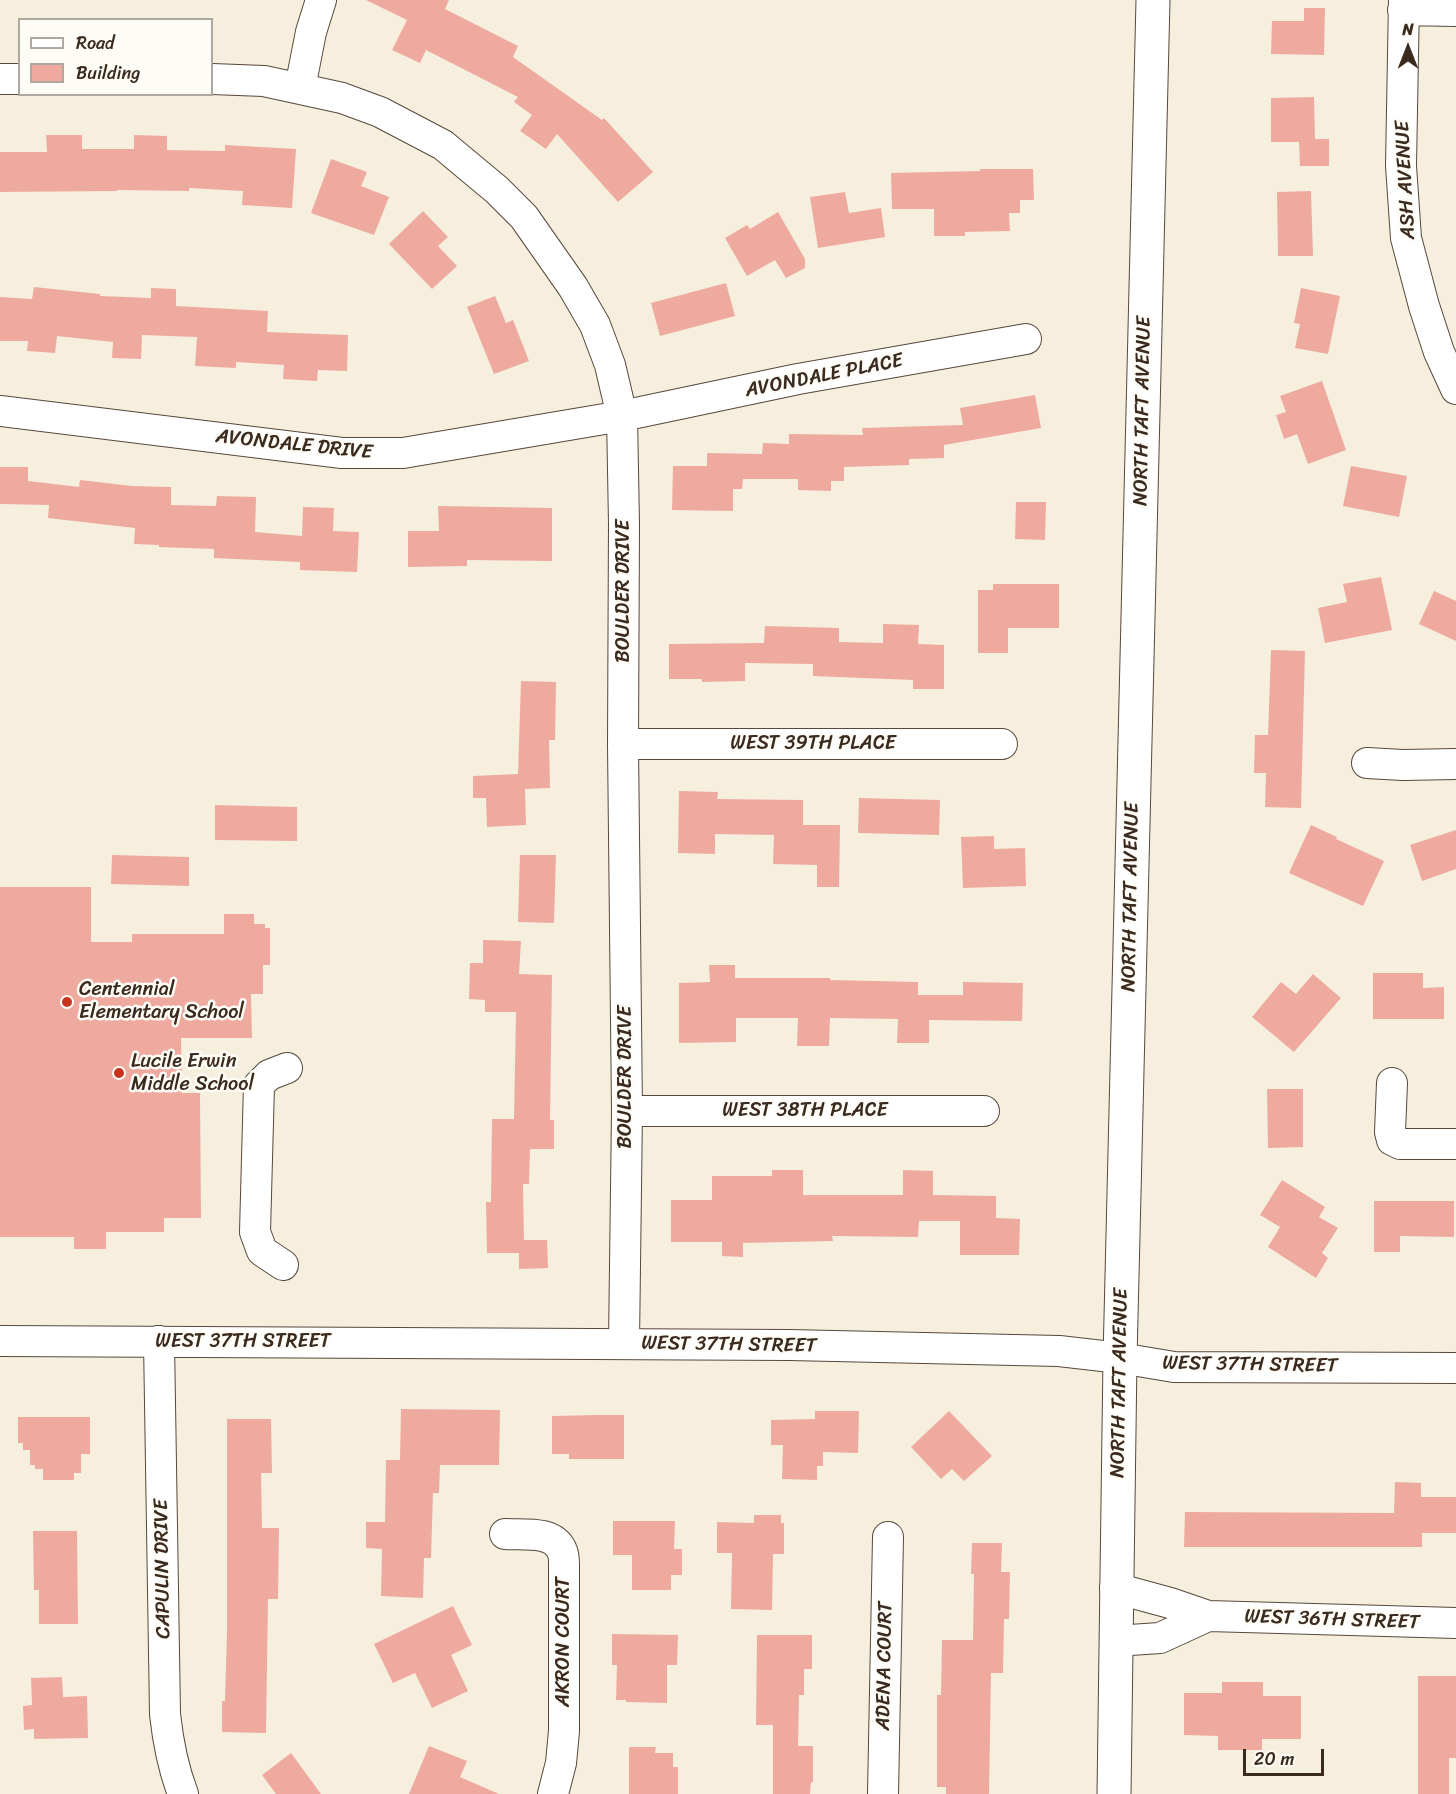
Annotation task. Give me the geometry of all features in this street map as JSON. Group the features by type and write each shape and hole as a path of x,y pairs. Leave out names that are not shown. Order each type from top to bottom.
{"main road":[{"name":"NORTH TAFT AVENUE","path":"1114,1794 1115,1588 1120,1358 1153,0"}],"street":[{"path":"300,88 311,32 321,0"},
{"path":"1404,5 1456,11"},
{"name":"ASH AVENUE","path":"1404,5 1401,166 1406,238 1439,352 1456,389"},
{"path":"0,79 18,79"},
{"name":"BOULDER DRIVE","path":"213,79 264,81 342,98 380,112 443,145 472,168 524,217 573,286 595,325 610,365 622,416 624,524 623,744 627,1111 624,1343"},
{"name":"AVONDALE PLACE","path":"622,416 798,379 1026,339"},
{"name":"AVONDALE DRIVE","path":"0,411 342,453 375,454 403,453 622,416"},
{"name":"WEST 39TH PLACE","path":"623,744 1002,744"},
{"path":"1367,763 1456,764"},
{"path":"283,1265 262,1251 255,1232 259,1085 269,1075 287,1068"},
{"path":"1392,1083 1390,1132 1392,1140 1400,1144 1456,1144"},
{"name":"WEST 38TH PLACE","path":"627,1111 984,1111"},
{"name":"WEST 37TH STREET","path":"0,1341 624,1343 1059,1351 1174,1366 1456,1368"},
{"name":"CAPULIN DRIVE","path":"159,1341 165,1714 168,1743 183,1794"},
{"name":"AKRON COURT","path":"505,1534 542,1535 562,1550 564,1731 561,1763 553,1794"},
{"name":"ADENA COURT","path":"883,1794 888,1537"},
{"name":"WEST 36TH STREET","path":"1115,1588 1170,1603 1208,1617 1456,1623"},
{"name":"WEST 36TH STREET","path":"1115,1641 1160,1638 1208,1617"}],"building":[{"path":"366,0 449,0 445,9 518,46 513,57 602,120 604,118 653,172 618,202 557,134 546,149 520,131 532,115 514,102 518,97 426,50 420,63 392,50 407,20"},
{"path":"1304,8 1325,8 1324,55 1271,54 1272,21 1304,21"},
{"path":"1314,97 1315,139 1329,139 1329,166 1300,166 1299,142 1271,142 1271,98"},
{"path":"46,135 82,135 82,149 134,149 134,135 167,136 167,150 225,151 225,145 296,149 292,208 242,205 243,191 189,188 189,191 0,192 0,152 47,152"},
{"path":"331,159 367,172 361,186 389,197 374,235 311,213"},
{"path":"980,169 1033,169 1034,200 1020,200 1020,213 1009,213 1010,231 965,232 965,236 934,236 934,209 892,209 891,173 980,171"},
{"path":"1311,191 1313,256 1278,256 1277,192"},
{"path":"845,192 849,213 881,208 885,237 818,248 810,197"},
{"path":"423,211 448,237 438,246 457,266 432,289 389,244"},
{"path":"778,212 805,259 805,268 786,278 775,260 747,276 725,238 747,225 750,229"},
{"path":"726,283 735,316 660,336 651,303"},
{"path":"34,287 100,294 100,296 151,298 151,288 176,289 176,306 268,311 267,332 348,335 347,371 318,370 317,381 283,379 284,365 236,362 236,368 195,366 197,337 142,335 141,359 112,358 113,342 57,336 55,353 27,351 28,341 0,341 0,297 32,299"},
{"path":"1301,288 1340,296 1328,354 1295,348 1300,324 1294,323"},
{"path":"495,296 506,323 513,320 529,361 494,374 467,307"},
{"path":"1322,381 1346,450 1308,464 1297,434 1284,439 1276,415 1286,412 1280,396"},
{"path":"1035,395 1041,428 944,445 944,458 909,459 909,465 844,467 844,481 831,481 831,491 798,490 798,479 743,479 742,489 733,489 733,511 672,510 673,466 707,466 707,453 762,454 763,443 789,444 789,434 863,435 862,428 963,425 960,408"},
{"path":"1351,466 1407,476 1399,517 1343,506"},
{"path":"0,467 28,467 28,481 79,487 80,480 132,486 171,487 171,505 216,506 217,496 256,497 255,532 302,536 303,507 334,508 333,531 359,532 357,572 300,570 300,562 214,558 214,549 134,544 135,528 48,518 49,505 0,504"},
{"path":"1016,502 1046,502 1045,540 1015,539"},
{"path":"438,506 552,508 552,561 467,560 467,566 408,567 408,531 439,531"},
{"path":"1381,577 1392,630 1325,643 1318,608 1347,602 1343,584"},
{"path":"993,584 1059,584 1059,628 1008,628 1008,653 978,653 978,590 993,590"},
{"path":"1434,591 1456,601 1456,641 1419,624"},
{"path":"883,624 919,625 918,644 944,645 944,689 913,689 913,680 813,676 813,664 745,663 745,681 702,682 702,679 669,679 669,644 764,643 765,626 839,628 839,642 883,643"},
{"path":"1271,650 1305,651 1301,808 1265,807 1266,773 1254,773 1255,735 1268,735"},
{"path":"521,681 556,682 555,740 549,740 550,788 525,789 526,825 487,827 486,798 473,798 473,776 518,774"},
{"path":"679,791 718,792 717,799 803,800 803,825 840,825 839,887 817,887 817,865 773,864 774,835 715,834 715,854 678,853"},
{"path":"859,798 940,800 939,835 858,833"},
{"path":"215,805 297,807 297,841 215,840"},
{"path":"1311,825 1384,861 1363,906 1289,873"},
{"path":"1456,830 1456,869 1422,881 1410,845"},
{"path":"994,836 994,849 1025,848 1026,886 963,888 961,837"},
{"path":"112,855 189,857 189,886 111,884"},
{"path":"520,855 556,855 554,923 518,922"},
{"path":"0,887 91,887 91,942 132,942 132,934 224,934 224,914 254,914 254,924 265,924 265,928 270,928 270,965 263,965 263,994 251,994 252,1038 181,1038 182,1093 200,1093 201,1218 164,1218 164,1232 106,1232 106,1249 74,1249 74,1237 0,1237"},
{"path":"483,940 521,941 519,974 552,975 550,1120 554,1120 554,1149 530,1149 529,1184 523,1184 524,1240 547,1240 548,1268 519,1269 519,1253 487,1253 486,1202 491,1202 492,1119 514,1119 516,1012 485,1012 485,1000 469,999 470,963 483,963"},
{"path":"709,965 735,965 735,978 830,978 830,980 918,982 918,995 963,995 963,982 1023,983 1022,1021 929,1020 929,1043 897,1043 898,1019 830,1018 829,1046 797,1046 798,1018 736,1018 736,1042 679,1043 679,983 710,982"},
{"path":"1373,973 1423,973 1423,988 1444,987 1444,1019 1373,1019"},
{"path":"1313,974 1341,998 1294,1052 1252,1017 1281,982 1296,994"},
{"path":"1267,1089 1303,1089 1303,1147 1268,1148"},
{"path":"772,1170 803,1170 803,1195 903,1195 903,1170 933,1171 933,1195 996,1196 996,1218 1020,1219 1019,1255 960,1255 960,1221 919,1221 918,1237 832,1236 833,1241 743,1243 743,1257 722,1256 722,1242 671,1242 671,1200 712,1200 712,1176 772,1176"},
{"path":"1282,1180 1325,1207 1319,1217 1338,1228 1322,1253 1328,1258 1316,1278 1268,1247 1280,1227 1260,1215"},
{"path":"1374,1201 1454,1201 1454,1237 1400,1236 1400,1252 1374,1252"},
{"path":"401,1409 500,1410 499,1465 440,1465 439,1493 433,1493 431,1558 424,1558 423,1598 381,1596 382,1549 366,1548 366,1522 385,1522 386,1460 400,1460"},
{"path":"815,1411 859,1411 858,1453 823,1452 823,1466 817,1466 817,1480 782,1479 783,1445 771,1445 771,1420 815,1419"},
{"path":"949,1411 992,1456 964,1481 952,1469 941,1479 911,1447"},
{"path":"624,1415 624,1459 569,1459 569,1454 552,1454 552,1416"},
{"path":"18,1417 90,1417 90,1454 81,1454 81,1473 74,1473 74,1480 43,1480 43,1469 35,1469 35,1465 30,1465 30,1450 23,1450 23,1443 18,1443"},
{"path":"227,1419 271,1419 272,1473 261,1473 262,1528 279,1528 278,1599 268,1599 266,1733 222,1732 227,1632"},
{"path":"1395,1482 1421,1483 1421,1497 1456,1497 1456,1533 1422,1533 1422,1547 1184,1547 1185,1512 1394,1513"},
{"path":"754,1515 781,1515 781,1523 784,1523 784,1554 773,1554 772,1610 731,1609 732,1553 717,1553 717,1522 754,1523"},
{"path":"613,1521 675,1521 674,1549 682,1549 682,1575 671,1575 671,1590 632,1590 632,1555 613,1555"},
{"path":"33,1531 77,1531 78,1624 39,1624 39,1590 34,1590"},
{"path":"972,1543 1002,1543 1001,1572 1010,1572 1009,1619 1004,1619 1003,1673 991,1673 989,1794 946,1794 946,1787 937,1787 937,1695 941,1695 942,1640 973,1640"},
{"path":"453,1606 472,1645 451,1655 468,1691 432,1708 415,1673 393,1683 374,1644"},
{"path":"612,1634 678,1635 677,1665 667,1665 667,1703 616,1700 617,1665 612,1665"},
{"path":"757,1635 812,1635 812,1669 804,1669 804,1695 799,1695 798,1746 813,1746 813,1782 811,1782 810,1794 773,1794 773,1725 756,1725"},
{"path":"1418,1676 1456,1676 1456,1758 1449,1758 1449,1794 1418,1794"},
{"path":"62,1677 63,1697 87,1696 88,1738 34,1739 34,1729 24,1730 23,1706 32,1705 31,1678"},
{"path":"1222,1682 1263,1682 1263,1696 1301,1696 1301,1739 1262,1739 1262,1750 1218,1750 1218,1736 1184,1735 1184,1693 1222,1693"},
{"path":"429,1746 467,1761 460,1777 499,1794 409,1794"},
{"path":"629,1747 656,1747 655,1753 673,1753 673,1767 678,1767 678,1794 629,1794"},
{"path":"291,1753 321,1794 276,1794 262,1775"}],"place":[{"name":"Centennial Elementary School","path":"67,1002"},
{"name":"Lucile Erwin Middle School","path":"119,1073"}]}
